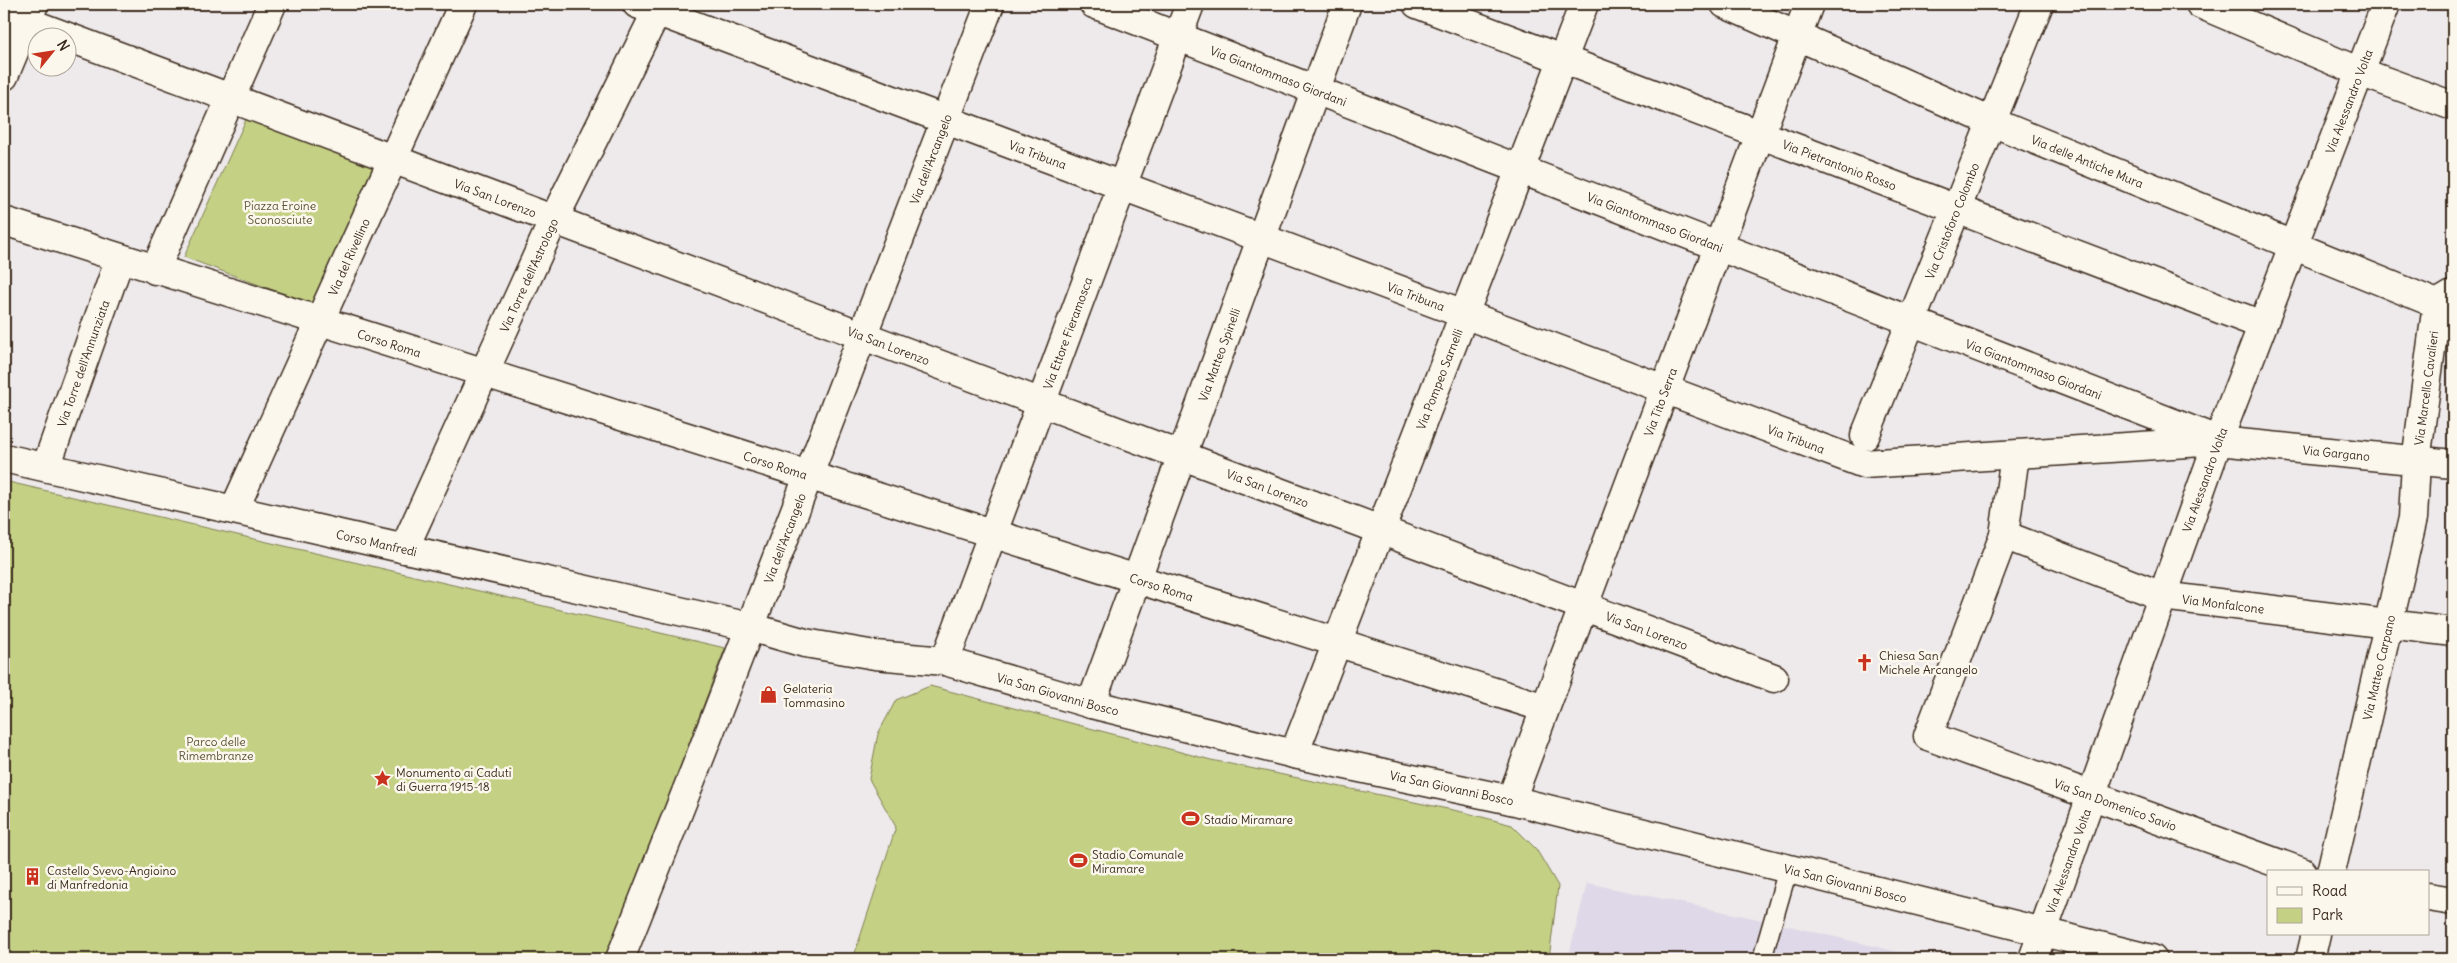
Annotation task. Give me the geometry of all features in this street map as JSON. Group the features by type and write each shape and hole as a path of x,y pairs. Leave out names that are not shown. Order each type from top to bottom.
{"street":[{"path":"155,270 272,4"},
{"name":"Via del Rivellino","path":"234,510 463,4"},
{"name":"Via dell'Arcangelo","path":"620,959 990,4"},
{"name":"Via Giantommaso Giordani","path":"1094,4 2218,441"},
{"name":"Via Ettore Fieramosca","path":"945,661 1190,4"},
{"name":"Via Matteo Spinelli","path":"1091,704 1347,4"},
{"name":"Via Pietrantonio Rosso","path":"1417,4 2262,325"},
{"name":"Via Pompeo Sarnelli","path":"1294,754 1584,4"},
{"name":"Via delle Antiche Mura","path":"1725,4 1992,122 2293,245 2448,301"},
{"name":"Via Tito Serra","path":"1511,800 1809,4"},
{"name":"Via Cristoforo Colombo","path":"1865,436 2039,4"},
{"path":"2200,4 2360,72 2453,106"},
{"name":"Via Alessandro Volta","path":"2033,959 2218,441 2386,4"},
{"name":"Via Tribuna","path":"652,6 946,120 1864,464 2218,441"},
{"name":"Via Torre dell'Astrologo","path":"404,549 652,6"},
{"path":"4,76 21,12"},
{"name":"Via San Lorenzo","path":"21,12 230,98 1774,678"},
{"name":"Corso Roma","path":"4,221 1545,708"},
{"name":"Via Torre dell'Annunziata","path":"46,467 120,258"},
{"name":"Via Marcello Cavalieri","path":"2416,461 2448,301"},
{"name":"Via Gargano","path":"2218,441 2453,464"},
{"path":"2004,535 2015,455"},
{"name":"Corso Manfredi","path":"4,458 750,627"},
{"name":"Via Matteo Carpano","path":"2330,870 2413,518 2416,461"},
{"name":"Via Monfalcone","path":"2004,535 2162,596 2453,632"},
{"name":"Via San Domenico Savio","path":"2004,535 1928,736 2296,870"},
{"name":"Via San Giovanni Bosco","path":"750,627 805,643 866,653 945,661 1091,704 1294,754 1511,800 2152,959"},
{"path":"2430,897 2453,901"},
{"path":"2310,959 2316,936"}],"lane":[{"path":"1762,959 1788,869"}],"shaded area":[{"path":"1587,883 1772,922 1928,959 1568,959"}],"green space":[{"name":"Piazza Eroine Sconosciute","path":"248,115 377,165 313,305 184,257"},
{"name":"Parco delle Rimembranze","path":"4,481 725,648 608,959 4,959"},
{"name":"Stadio Miramare","path":"930,686 1211,760 1467,813 1512,825 1536,849 1558,886 1549,959 853,959 896,827 869,779 878,734 896,700"}],"place":[{"name":"Chiesa San Michele Arcangelo","path":"1865,662"},
{"name":"Gelateria Tommasino","path":"769,695"},
{"name":"Monumento ai Caduti di Guerra 1915-18","path":"382,779"},
{"name":"Stadio Miramare","path":"1190,819"},
{"name":"Stadio Comunale Miramare","path":"1078,861"},
{"name":"Castello Svevo-Angioino di Manfredonia","path":"33,877"}]}
